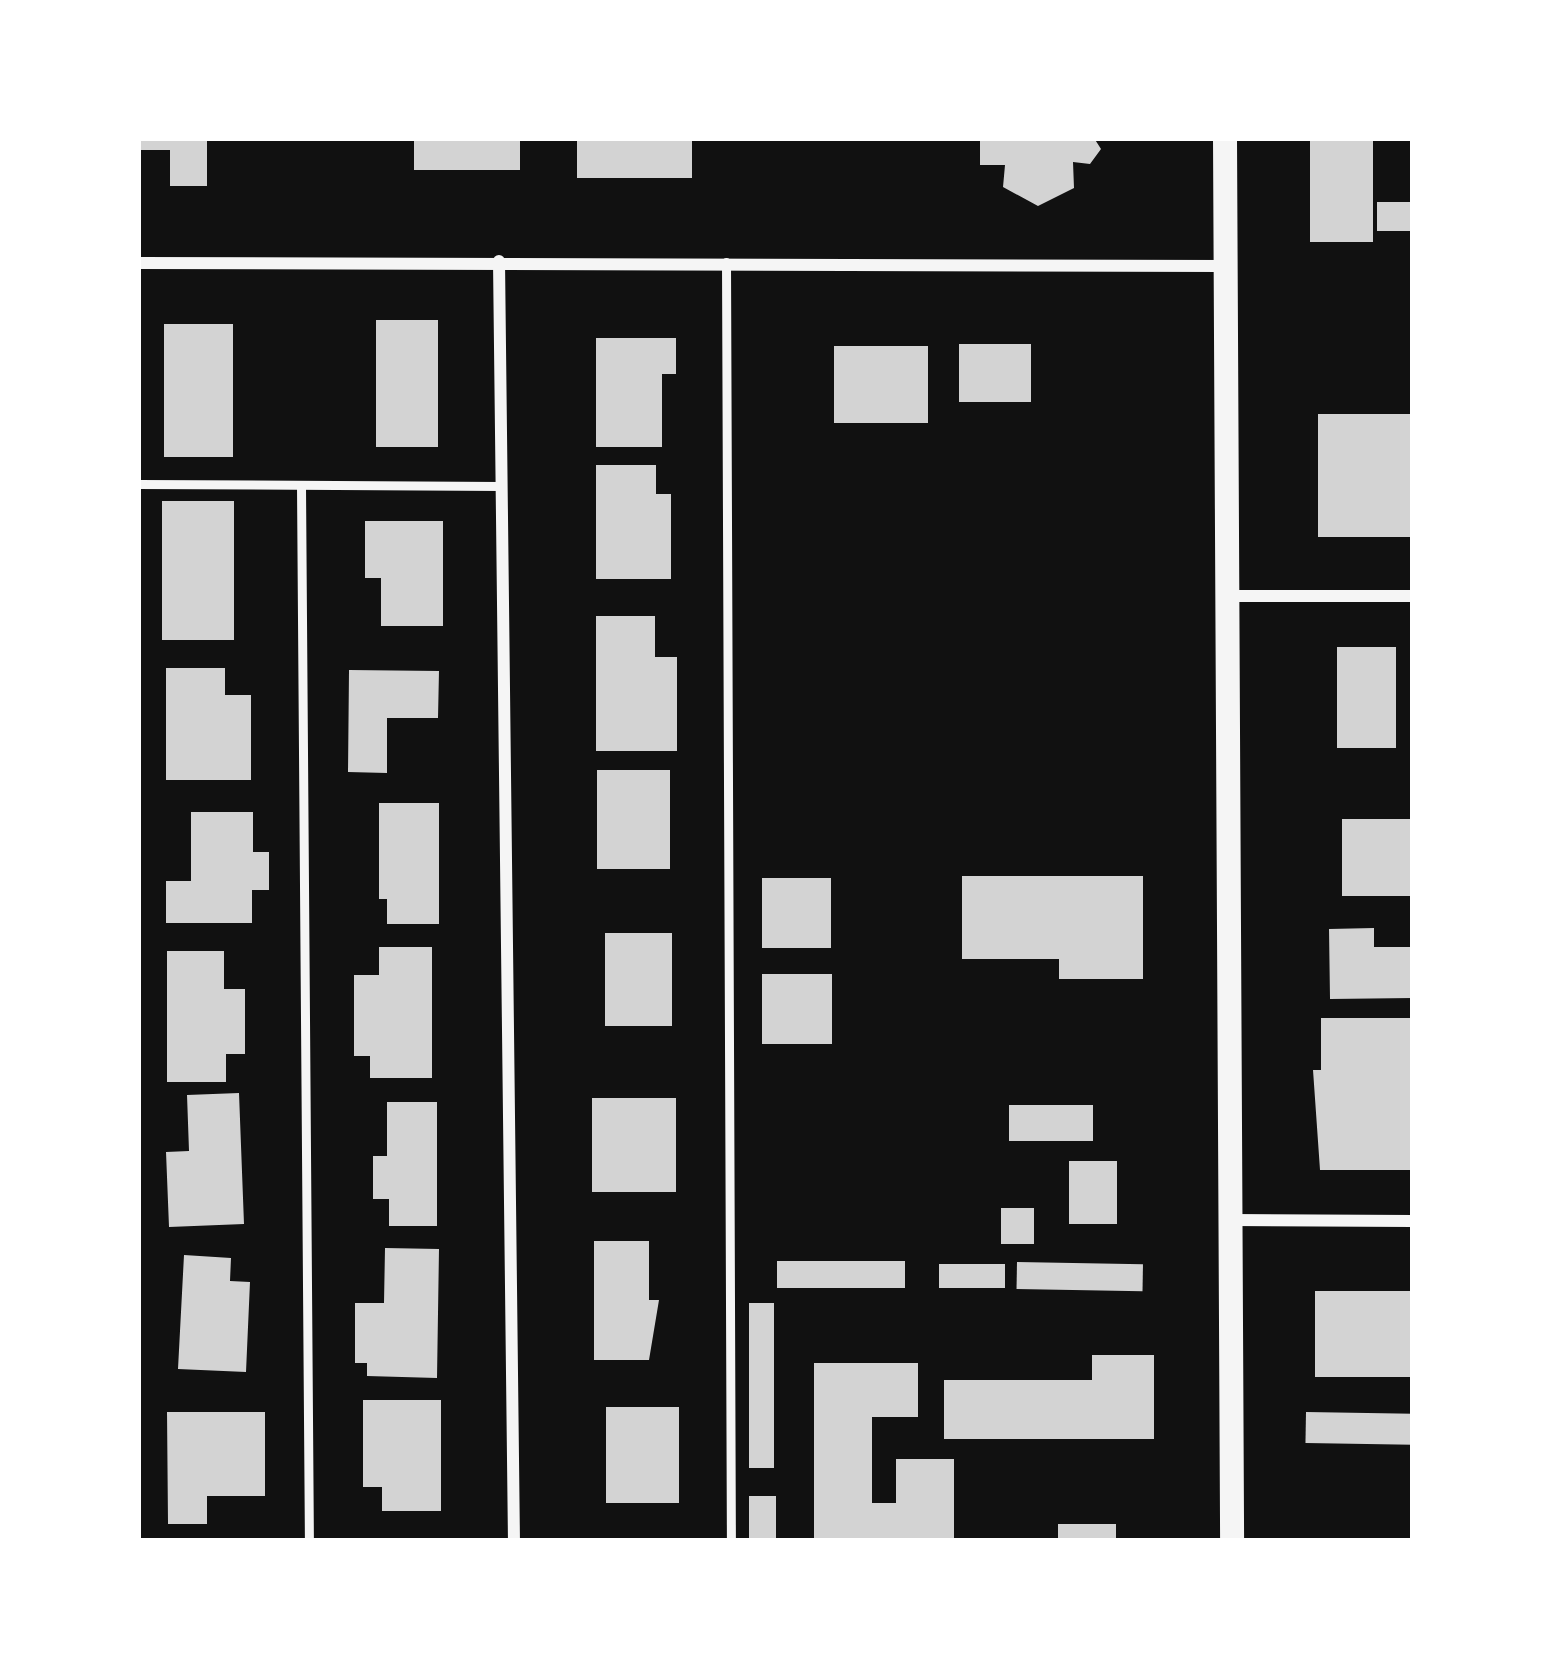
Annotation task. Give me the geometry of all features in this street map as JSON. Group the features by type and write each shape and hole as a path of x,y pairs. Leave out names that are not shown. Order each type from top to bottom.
{"main road":[{"path":"1225,138 1232,1541"}],"street":[{"path":"499,261 514,1541"},
{"path":"138,263 1225,266"},
{"path":"1227,596 1413,596"},
{"path":"1232,1220 1413,1221"}],"lane":[{"path":"726,262 731,1541"},
{"path":"138,484 502,486"},
{"path":"301,486 309,1541"}],"building":[{"path":"138,138 207,138 207,186 170,186 170,150 138,150"},
{"path":"414,138 520,138 520,170 414,170"},
{"path":"577,138 692,138 692,178 577,178"},
{"path":"980,138 1094,138 1101,149 1090,164 1073,162 1074,188 1038,206 1003,187 1005,165 980,165"},
{"path":"1310,138 1373,138 1373,242 1310,242"},
{"path":"1377,202 1413,202 1413,231 1377,231"},
{"path":"376,320 438,320 438,447 376,447"},
{"path":"164,324 233,324 233,457 164,457"},
{"path":"596,338 676,338 676,374 662,374 662,447 596,447"},
{"path":"959,344 1031,344 1031,402 959,402"},
{"path":"834,346 928,346 928,423 834,423"},
{"path":"1318,414 1413,414 1413,537 1318,537"},
{"path":"596,465 656,465 656,494 671,494 671,579 596,579"},
{"path":"162,501 234,501 234,640 162,640"},
{"path":"365,521 443,521 443,626 381,626 381,578 365,578"},
{"path":"596,616 655,616 655,657 677,657 677,751 596,751"},
{"path":"1337,647 1396,647 1396,748 1337,748"},
{"path":"166,668 225,668 225,695 251,695 251,780 166,780"},
{"path":"349,670 439,671 438,718 387,718 387,773 348,772"},
{"path":"597,770 670,770 670,869 597,869"},
{"path":"379,803 439,803 439,924 387,924 387,899 379,899"},
{"path":"191,812 253,812 253,852 269,852 269,890 252,890 252,923 166,923 166,881 191,881"},
{"path":"1342,819 1413,819 1413,896 1342,896"},
{"path":"962,876 1143,876 1143,979 1059,979 1059,959 962,959"},
{"path":"762,878 831,878 831,948 762,948"},
{"path":"1374,928 1374,947 1413,947 1413,998 1330,999 1329,929"},
{"path":"605,933 672,933 672,1026 605,1026"},
{"path":"379,947 432,947 432,1078 370,1078 370,1056 354,1056 354,975 379,975"},
{"path":"167,951 224,951 224,989 245,989 245,1054 226,1054 226,1082 167,1082"},
{"path":"762,974 832,974 832,1044 762,1044"},
{"path":"1321,1018 1413,1018 1413,1170 1320,1170 1313,1070 1321,1070"},
{"path":"239,1093 244,1224 169,1227 166,1152 189,1151 187,1095"},
{"path":"592,1098 676,1098 676,1192 592,1192"},
{"path":"387,1102 437,1102 437,1226 389,1226 389,1199 373,1199 373,1156 387,1156"},
{"path":"1009,1105 1093,1105 1093,1141 1009,1141"},
{"path":"1069,1161 1117,1161 1117,1224 1069,1224"},
{"path":"1001,1208 1034,1208 1034,1244 1001,1244"},
{"path":"594,1241 649,1241 649,1300 659,1300 649,1360 594,1360"},
{"path":"385,1248 439,1249 437,1378 367,1376 367,1363 355,1363 355,1303 384,1303"},
{"path":"184,1255 231,1258 230,1281 250,1282 246,1372 178,1369"},
{"path":"777,1261 905,1261 905,1288 777,1288"},
{"path":"1017,1262 1143,1264 1143,1291 1017,1289"},
{"path":"939,1264 1005,1264 1005,1288 939,1288"},
{"path":"1315,1291 1413,1291 1413,1377 1315,1377"},
{"path":"749,1303 774,1303 774,1468 749,1468"},
{"path":"1092,1355 1154,1355 1154,1439 944,1439 944,1380 1092,1380"},
{"path":"814,1363 918,1363 918,1417 872,1417 872,1503 896,1503 896,1459 954,1459 954,1541 814,1541"},
{"path":"363,1400 441,1400 441,1511 382,1511 382,1487 363,1487"},
{"path":"606,1407 679,1407 679,1503 606,1503"},
{"path":"167,1412 265,1412 265,1496 207,1496 207,1524 168,1524"},
{"path":"1306,1412 1413,1414 1412,1445 1305,1443"},
{"path":"749,1496 776,1496 776,1541 749,1541"},
{"path":"1058,1524 1116,1524 1116,1541 1058,1541"}]}
